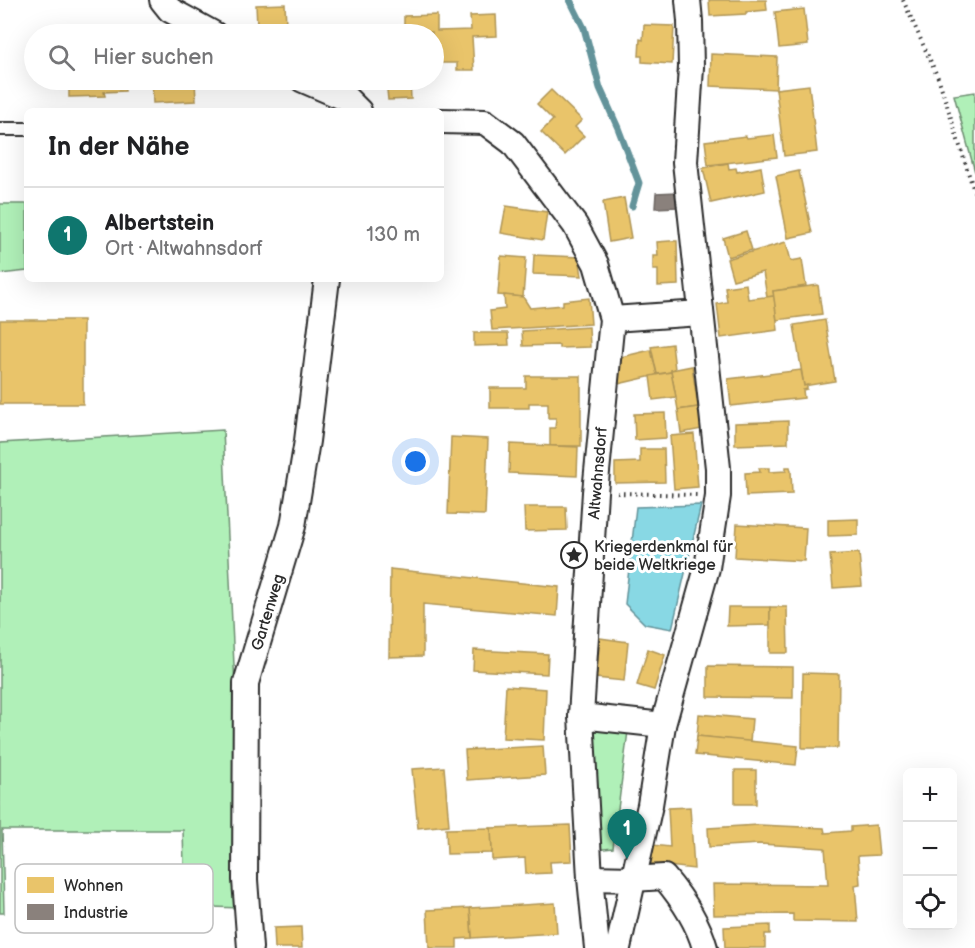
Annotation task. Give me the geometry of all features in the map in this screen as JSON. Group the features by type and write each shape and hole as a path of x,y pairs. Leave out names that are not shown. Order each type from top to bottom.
{"street":[{"path":"162,0 170,10 196,24"},
{"path":"618,948 650,806 663,725 707,568 718,496 718,468 685,162 691,67 688,0"},
{"path":"326,90 347,99 356,108"},
{"path":"444,121 485,122 513,143 575,225 596,264 612,319 701,313"},
{"name":"Gartenweg","path":"250,948 245,880 246,683 293,526 307,441 327,282"},
{"name":"Altwahnsdorf","path":"597,948 590,878 581,716 595,492 612,319"},
{"path":"581,716 663,725"},
{"path":"590,878 664,877 675,889 701,932 705,948"}],"lane":[{"path":"0,129 24,129"}],"path":[{"path":"903,0 939,80 975,194"},
{"path":"595,492 718,496"}],"green space":[{"path":"975,92 975,172 954,95"},
{"path":"0,204 24,204 24,271 0,274"},
{"path":"223,430 235,687 240,908 213,907 213,864 184,864 183,830 2,830 4,913 0,913 0,443"},
{"path":"590,730 628,731 613,848 595,850"}],"water":[{"path":"701,505 672,629 645,624 625,604 636,507"}],"building: Wohnen":[{"path":"709,0 766,0 767,10 710,16"},
{"path":"285,4 286,24 257,24 256,5"},
{"path":"804,9 808,45 779,48 775,12"},
{"path":"437,15 437,24 404,24 404,16"},
{"path":"496,15 497,36 472,37 474,70 457,70 457,63 444,63 444,31 471,30 470,16"},
{"path":"644,25 674,26 672,64 642,62 642,56 639,56"},
{"path":"711,54 777,57 776,89 710,86"},
{"path":"809,85 817,152 784,156 776,89"},
{"path":"69,90 125,90 104,92 105,96 69,97"},
{"path":"152,90 195,90 196,101 153,103"},
{"path":"387,90 411,90 411,99 388,100"},
{"path":"551,90 582,120 575,127 584,136 565,155 541,132 553,120 537,104"},
{"path":"774,135 777,157 708,165 705,141"},
{"path":"728,163 729,169 736,168 737,172 761,167 765,191 711,203 703,168"},
{"path":"799,171 812,233 788,238 776,176"},
{"path":"624,198 631,238 609,242 603,202"},
{"path":"506,206 547,212 543,240 501,233"},
{"path":"746,231 752,250 728,257 723,238"},
{"path":"677,241 678,285 658,286 658,270 653,270 653,256 658,256 657,242"},
{"path":"786,242 791,261 802,259 806,286 773,291 774,296 767,297 763,272 733,280 727,259"},
{"path":"534,255 579,257 582,276 533,274"},
{"path":"501,256 526,258 523,297 498,295"},
{"path":"746,284 748,299 774,296 778,330 721,338 717,304 727,302 725,287"},
{"path":"818,285 822,314 777,320 773,291"},
{"path":"504,295 523,297 530,308 563,305 563,301 589,298 591,324 492,330 490,311 505,309"},
{"path":"0,320 83,320 83,404 0,404"},
{"path":"825,320 835,381 804,386 794,325"},
{"path":"589,327 590,347 523,346 522,331"},
{"path":"474,333 508,333 509,345 474,346"},
{"path":"672,344 675,369 671,372 657,374 651,347"},
{"path":"651,350 657,375 618,384 612,359"},
{"path":"692,366 698,407 678,410 671,370"},
{"path":"801,370 804,386 807,385 807,389 803,390 804,398 731,406 728,379"},
{"path":"671,372 676,397 653,400 650,376"},
{"path":"526,376 581,376 581,446 550,446 550,428 555,428 556,418 548,418 548,403 529,403 529,408 490,408 490,388 526,388"},
{"path":"698,407 702,429 681,433 678,410"},
{"path":"665,413 666,438 635,440 634,414"},
{"path":"788,421 788,443 735,445 735,423"},
{"path":"694,434 698,487 674,489 670,436"},
{"path":"451,437 488,439 485,515 448,514"},
{"path":"510,444 578,447 577,476 509,473"},
{"path":"640,449 664,449 665,482 615,483 615,463 640,462"},
{"path":"786,467 790,467 791,471 792,494 746,496 745,473 760,472 759,468 769,468 769,472 786,471"},
{"path":"524,507 566,507 567,530 525,531"},
{"path":"858,519 858,535 828,536 828,520"},
{"path":"737,524 806,528 804,561 735,557"},
{"path":"859,553 862,586 833,588 830,555"},
{"path":"390,569 559,587 557,616 423,604 423,656 389,657"},
{"path":"728,607 770,607 770,625 727,626"},
{"path":"770,607 787,607 788,653 770,653"},
{"path":"600,638 628,642 624,681 596,678"},
{"path":"648,649 665,655 654,690 637,685"},
{"path":"474,650 548,654 547,674 473,670"},
{"path":"708,666 793,667 793,698 708,697"},
{"path":"803,673 839,674 838,748 802,748"},
{"path":"506,686 546,689 544,740 503,738"},
{"path":"699,714 752,719 750,742 697,736"},
{"path":"697,736 798,746 796,765 695,755"},
{"path":"543,746 545,775 467,780 465,750"},
{"path":"444,767 449,825 418,828 412,769"},
{"path":"735,770 756,770 756,804 735,804"},
{"path":"690,807 694,869 651,864 653,845 670,847 668,808"},
{"path":"570,825 572,861 550,862 551,873 526,874 525,858 492,860 491,828"},
{"path":"759,825 824,828 825,833 851,831 851,827 876,825 879,855 858,856 860,884 855,885 858,922 793,921 793,914 714,915 713,884 828,885 825,848 760,844 709,847 708,828"},
{"path":"491,828 492,853 447,854 446,829"},
{"path":"555,903 557,933 472,938 470,908"},
{"path":"470,908 472,938 457,939 457,948 429,948 427,910"},
{"path":"770,925 770,934 765,934 765,948 725,948 724,927"},
{"path":"301,927 302,948 275,948 274,928"}],"building: Industrie":[{"path":"677,192 678,207 655,208 656,193"}],"waterway":[{"path":"570,0 584,28 600,88 639,183 632,206"}],"place":[{"name":"Kriegerdenkmal für beide Weltkriege","path":"574,555"},
{"name":"Albertstein","path":"627,859"}]}
